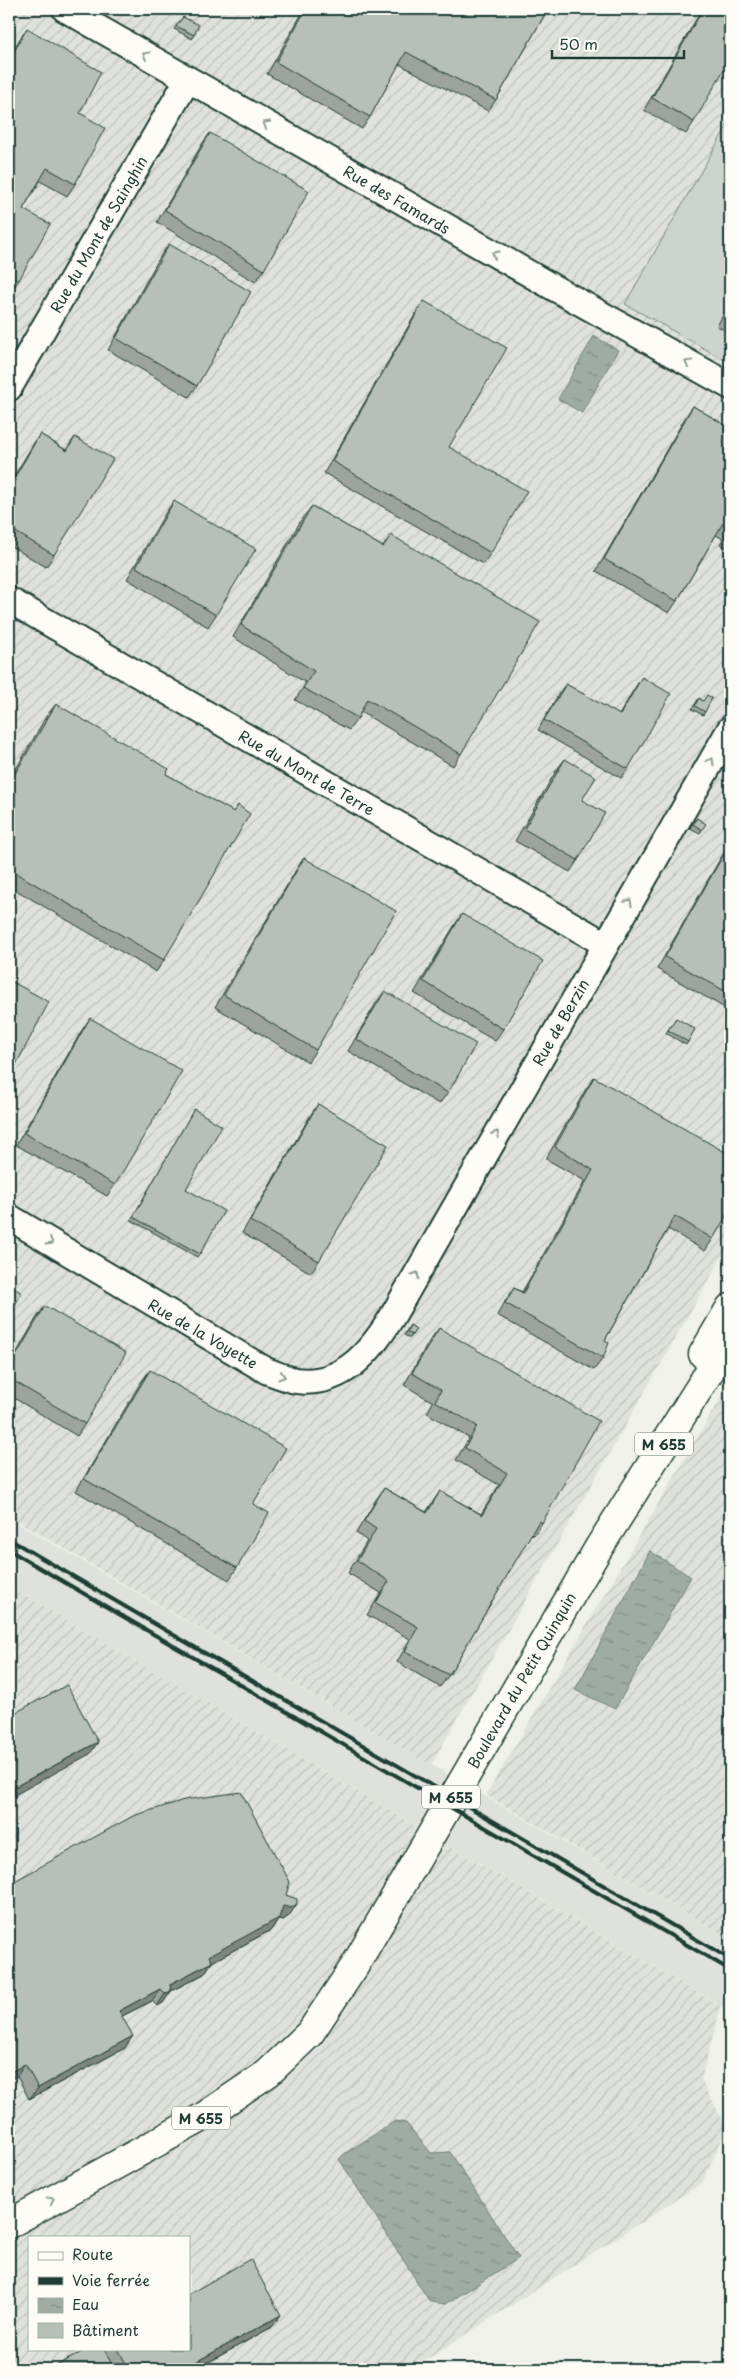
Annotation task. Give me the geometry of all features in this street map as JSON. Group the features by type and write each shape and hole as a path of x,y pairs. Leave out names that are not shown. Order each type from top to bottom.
{"main road":[{"name":"Boulevard du Petit Quinquin","path":"9,2224 203,2117 268,2073 310,2033 354,1966 598,1549 730,1308"},
{"name":"Boulevard du Petit Quinquin","path":"598,1549 730,1339"},
{"name":"Boulevard du Petit Quinquin","path":"9,2204 241,2075 292,2036 354,1966"}],"street":[{"name":"Rue des Famards","path":"66,9 730,386"},
{"name":"Rue du Mont de Sainghin","path":"9,388 188,79"},
{"name":"Rue du Mont de Terre","path":"9,600 605,944"},
{"name":"Rue de Berzin","path":"392,1317 730,729"},
{"name":"Rue de la Voyette","path":"9,1217 267,1371 299,1381 320,1380 344,1372 363,1356 380,1337 392,1317"}],"shaded area":[{"path":"9,9 730,9 730,1243 431,1765 9,1516"},
{"path":"730,121 730,363 625,304"},
{"path":"730,1382 730,1939 486,1795"},
{"path":"9,1518 730,1939 730,2011 9,1586"},
{"path":"9,1586 721,2006 701,2080 727,2128 702,2183 412,2369 9,2369"}],"water":[{"path":"594,336 618,350 582,413 558,399"},
{"path":"650,1551 691,1577 615,1709 575,1690"},
{"path":"395,2121 406,2123 431,2153 450,2152 519,2258 446,2304 430,2302 339,2159"}],"building":[{"path":"306,9 548,9 496,100 406,52 370,117 276,62"},
{"path":"703,9 730,9 730,59 694,122 652,98"},
{"path":"183,17 199,25 194,35 176,26"},
{"path":"27,28 101,72 80,113 105,128 75,184 47,168 23,209 50,224 19,280 9,274 9,61"},
{"path":"210,133 309,191 264,270 165,210"},
{"path":"169,244 251,292 197,386 116,338"},
{"path":"424,301 507,348 449,447 527,491 491,553 332,461"},
{"path":"730,306 730,317 726,314"},
{"path":"693,406 730,428 730,526 723,523 677,601 604,559"},
{"path":"40,434 67,451 75,437 113,459 54,555 9,528 9,487"},
{"path":"174,501 256,549 216,615 136,567"},
{"path":"312,506 383,547 391,535 540,622 461,754 367,699 358,718 303,688 314,671 241,625"},
{"path":"9,677 15,681 9,692"},
{"path":"642,677 671,694 628,769 544,720 566,684 620,715"},
{"path":"707,695 712,698 705,712 695,706 699,698 703,701"},
{"path":"56,704 169,769 166,774 234,812 238,805 250,814 164,960 9,869 9,784"},
{"path":"565,759 596,777 582,800 605,813 578,860 524,829"},
{"path":"697,818 706,824 702,830 693,824"},
{"path":"728,847 730,848 730,994 665,957"},
{"path":"304,858 396,911 316,1050 224,995"},
{"path":"462,914 543,961 503,1029 423,981"},
{"path":"9,980 49,1002 9,1078"},
{"path":"385,991 476,1044 448,1093 356,1039"},
{"path":"90,1018 182,1071 115,1185 24,1133"},
{"path":"676,1018 695,1029 688,1042 668,1030"},
{"path":"594,1077 730,1155 730,1209 713,1239 675,1216 605,1340 609,1343 603,1358 505,1303 514,1288 523,1293 593,1170 555,1147"},
{"path":"318,1104 388,1145 319,1261 250,1221"},
{"path":"194,1109 222,1126 186,1189 224,1211 200,1254 133,1217"},
{"path":"9,1285 22,1293 9,1315"},
{"path":"45,1306 126,1353 85,1424 9,1378 9,1368"},
{"path":"410,1325 416,1329 412,1335 407,1332"},
{"path":"439,1328 599,1421 542,1523 539,1521 449,1675 405,1651 418,1627 376,1603 389,1581 357,1561 376,1529 364,1521 384,1488 427,1513 440,1491 482,1515 507,1473 465,1448 477,1426 435,1401 441,1390 412,1373"},
{"path":"150,1370 286,1448 253,1504 269,1513 237,1568 84,1479"},
{"path":"67,1685 98,1742 9,1790 9,1716"},
{"path":"241,1792 290,1882 286,1895 297,1899 297,1904 291,1908 283,1906 279,1918 209,1956 212,1962 170,1984 171,1991 165,1994 160,1989 119,2011 133,2036 38,2088 25,2064 9,2073 9,1884 133,1816 184,1800"},
{"path":"250,2259 281,2315 183,2369 129,2369 119,2350 190,2350 190,2293"},
{"path":"85,2350 105,2350 115,2369 51,2369"}],"railway":[{"path":"9,1539 730,1959"},
{"path":"9,1550 730,1970"}]}
